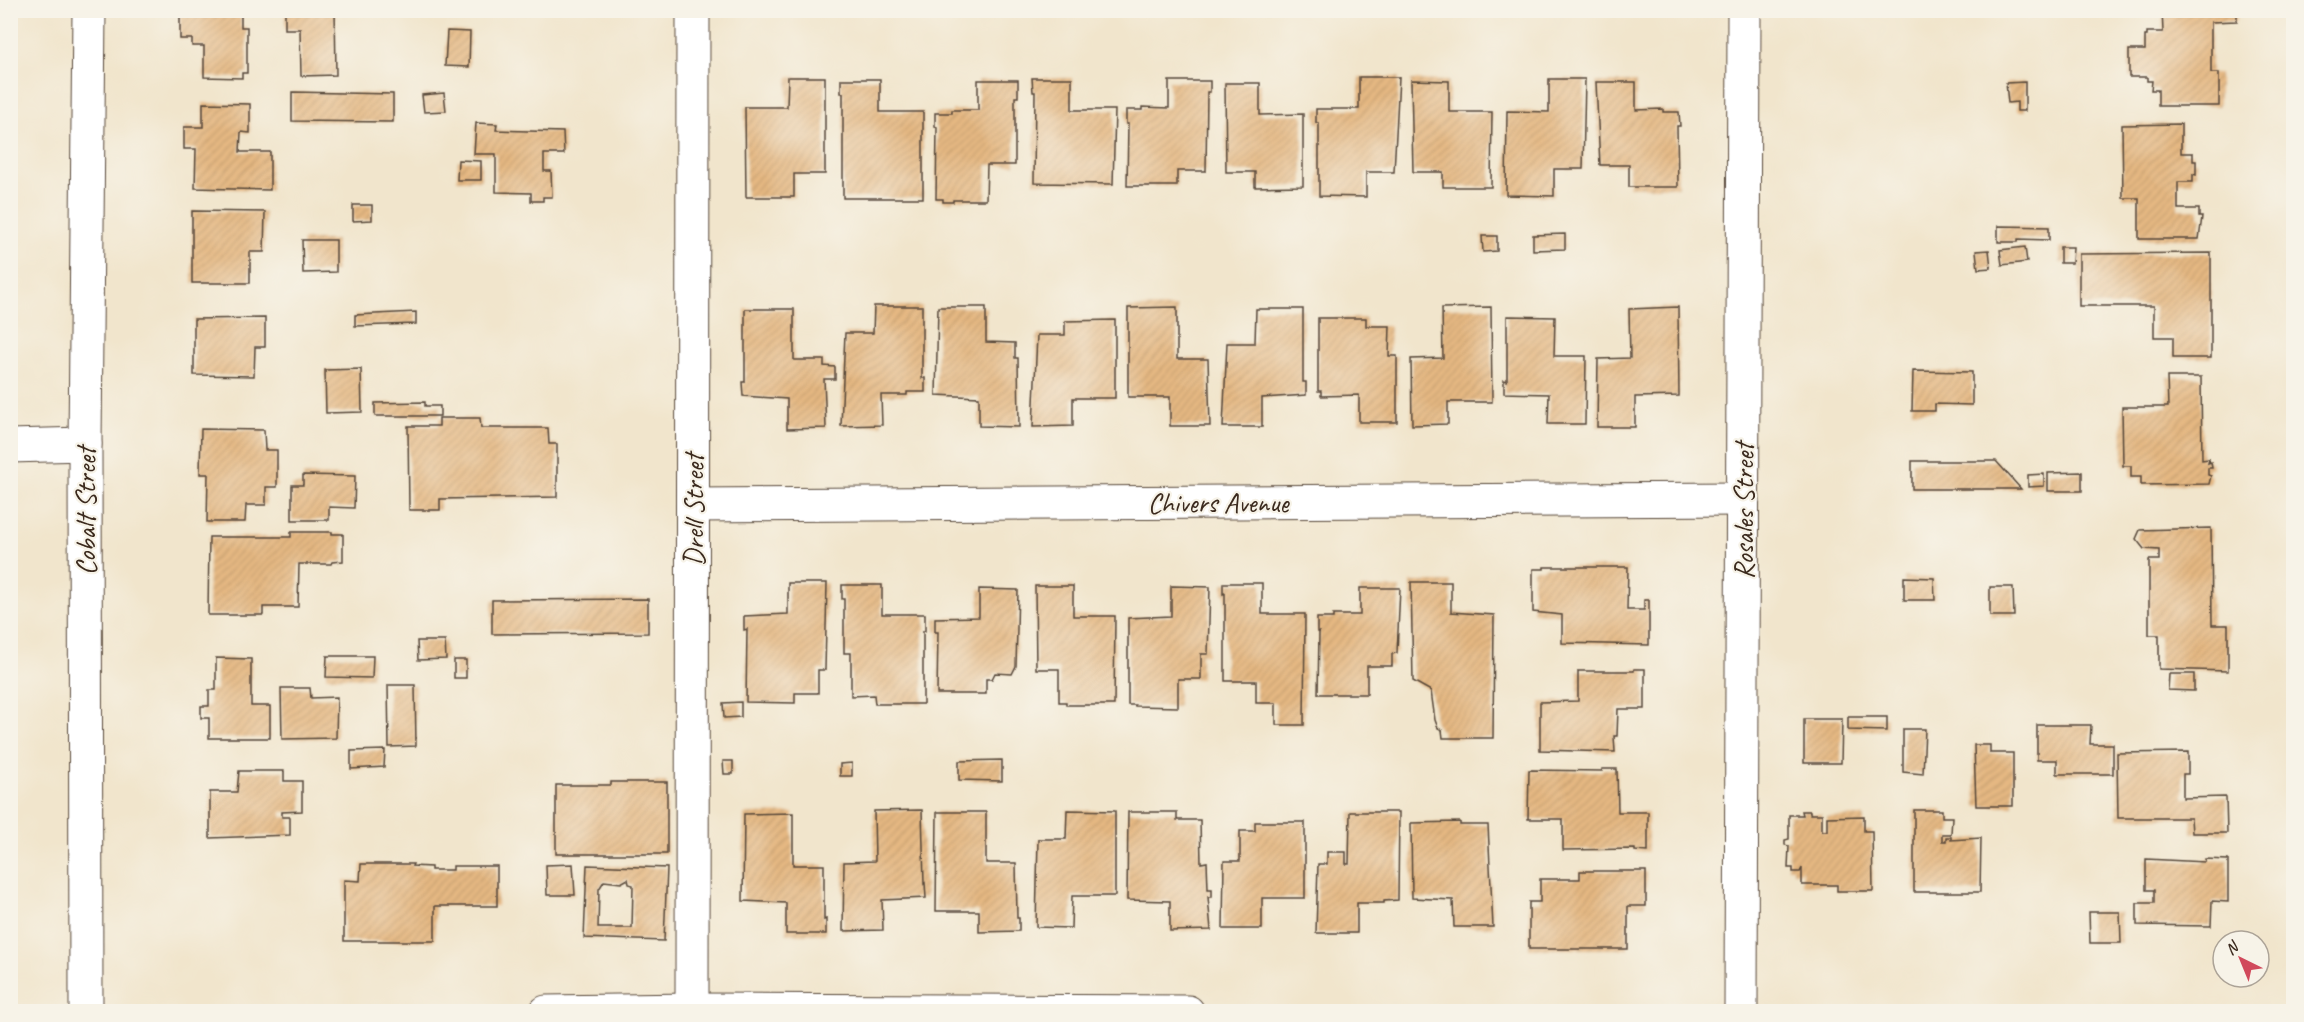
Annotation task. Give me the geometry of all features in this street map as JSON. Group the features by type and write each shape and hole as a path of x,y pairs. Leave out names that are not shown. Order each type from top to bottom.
{"street":[{"name":"Cobalt Street","path":"86,1011 85,444 89,10"},
{"name":"Drell Street","path":"692,1010 693,10"},
{"name":"Rosales Street","path":"1742,1011 1744,10"},
{"path":"10,446 85,444"},
{"name":"Chivers Avenue","path":"693,505 1743,499"},
{"path":"546,1011 1188,1011"}],"building":[{"path":"180,10 241,10 241,27 247,27 247,73 242,73 242,78 204,77 204,46 192,46 192,39 180,39"},
{"path":"285,10 335,10 336,75 301,76 300,29 285,29"},
{"path":"2162,10 2237,10 2237,21 2211,22 2211,73 2219,73 2219,106 2158,106 2158,90 2151,90 2152,81 2147,81 2147,77 2129,77 2129,50 2145,50 2147,32 2163,32"},
{"path":"447,31 470,32 469,67 445,66"},
{"path":"788,77 825,77 825,174 794,174 794,197 746,197 745,107 787,107"},
{"path":"1359,77 1399,77 1394,172 1366,172 1366,197 1319,196 1319,123 1316,123 1316,109 1359,109"},
{"path":"1032,78 1072,78 1072,110 1115,110 1113,184 1034,183 1035,92 1033,92"},
{"path":"841,79 880,79 880,112 923,112 923,198 843,198"},
{"path":"1549,79 1585,79 1583,169 1554,169 1554,196 1506,195 1507,111 1549,112"},
{"path":"978,80 1018,80 1018,97 1015,97 1015,165 987,165 986,200 943,202 943,199 936,199 937,127 935,127 935,113 952,113 952,110 978,110"},
{"path":"1411,80 1449,81 1449,112 1492,112 1491,187 1443,187 1443,172 1413,172"},
{"path":"1169,81 1210,81 1210,92 1207,92 1206,171 1177,171 1177,186 1127,186 1128,124 1126,124 1126,110 1142,110 1142,107 1169,108"},
{"path":"1596,82 1636,82 1636,110 1663,109 1663,112 1679,112 1680,126 1677,126 1678,187 1629,187 1629,165 1600,165"},
{"path":"2025,82 2025,111 2017,111 2017,102 2008,103 2006,83"},
{"path":"1225,83 1260,83 1260,115 1303,114 1303,186 1255,187 1255,172 1226,172"},
{"path":"292,92 393,94 393,122 292,121"},
{"path":"444,93 446,111 424,112 422,95"},
{"path":"203,103 250,104 250,133 241,132 240,152 270,152 270,190 195,188 196,149 184,149 184,127 203,127"},
{"path":"476,123 497,124 496,130 563,132 564,154 544,154 544,171 551,171 552,197 543,197 543,201 531,201 531,193 496,192 496,154 474,154"},
{"path":"2181,124 2181,153 2193,153 2193,161 2196,161 2196,175 2193,174 2193,182 2178,182 2178,209 2199,209 2199,217 2202,217 2199,239 2139,239 2139,198 2123,198 2122,125"},
{"path":"458,160 481,161 481,180 457,180"},
{"path":"353,205 372,205 372,220 353,221"},
{"path":"192,211 265,212 264,252 250,252 250,283 192,283"},
{"path":"1998,226 2049,227 2049,240 2018,239 2018,242 1998,242"},
{"path":"1565,234 1565,249 1533,250 1533,235"},
{"path":"1482,236 1497,236 1497,251 1483,252"},
{"path":"302,240 336,240 336,272 303,273"},
{"path":"2025,247 2027,262 2002,265 2000,250"},
{"path":"2060,247 2073,247 2072,263 2060,263"},
{"path":"1989,250 1991,268 1978,269 1976,251"},
{"path":"2211,253 2211,358 2173,358 2173,337 2154,337 2154,306 2079,306 2079,254"},
{"path":"874,306 922,306 922,378 925,378 925,392 881,395 882,425 841,426 845,333 873,333"},
{"path":"938,307 986,307 986,342 1015,343 1015,358 1018,358 1019,427 979,426 979,397 936,395"},
{"path":"1177,307 1177,359 1208,359 1210,426 1170,426 1170,397 1128,397 1128,308"},
{"path":"1491,307 1492,402 1448,402 1448,424 1412,425 1411,359 1443,358 1442,308"},
{"path":"1678,307 1679,396 1635,397 1635,427 1597,427 1598,359 1630,358 1629,309"},
{"path":"745,309 794,309 794,360 824,360 824,366 835,367 835,379 824,379 826,428 787,429 787,399 743,396"},
{"path":"1256,309 1303,309 1303,382 1306,382 1306,395 1262,398 1262,427 1223,427 1227,343 1255,343"},
{"path":"416,312 416,324 355,326 355,315"},
{"path":"1507,316 1555,317 1554,356 1586,356 1585,424 1548,424 1549,394 1504,393 1504,380 1507,381"},
{"path":"265,318 265,347 255,347 254,376 194,375 194,319"},
{"path":"1318,318 1366,318 1366,326 1390,326 1389,356 1397,356 1397,422 1359,422 1359,395 1321,396 1321,391 1318,391"},
{"path":"1115,320 1115,398 1073,398 1073,426 1033,427 1037,335 1065,335 1065,321"},
{"path":"361,369 362,412 326,413 325,370"},
{"path":"1913,371 1972,372 1972,405 1935,404 1935,411 1912,411"},
{"path":"2167,377 2201,377 2202,460 2209,459 2208,463 2211,462 2212,468 2208,468 2208,475 2211,476 2209,484 2141,485 2141,477 2131,477 2131,466 2123,466 2122,407 2168,407"},
{"path":"425,402 425,406 440,406 440,416 375,416 375,403"},
{"path":"439,418 480,418 481,428 548,428 549,444 557,444 557,497 440,499 440,510 409,510 408,426 439,426"},
{"path":"201,429 264,430 265,450 277,450 277,487 266,487 266,505 246,505 245,522 207,522 208,474 200,474"},
{"path":"1912,461 1996,461 2021,489 1912,489"},
{"path":"2082,472 2082,491 2048,491 2048,473"},
{"path":"2044,474 2044,486 2028,487 2028,475"},
{"path":"303,475 355,476 354,508 329,507 329,520 292,520 292,485 303,485"},
{"path":"2211,528 2212,625 2228,625 2228,671 2159,669 2159,635 2149,635 2149,560 2159,560 2159,550 2144,549 2136,539 2140,530"},
{"path":"291,532 343,534 343,561 331,564 299,564 298,607 263,607 263,615 208,615 209,537 291,537"},
{"path":"1544,567 1628,567 1627,610 1644,610 1644,600 1649,600 1649,645 1562,643 1562,615 1533,612 1533,569 1544,569"},
{"path":"1904,577 1934,578 1935,600 1904,600"},
{"path":"1411,582 1451,582 1451,612 1494,615 1493,738 1443,738 1442,730 1438,728 1435,720 1431,691 1413,681"},
{"path":"788,583 827,583 825,670 818,670 818,693 795,693 795,703 746,702 747,629 744,630 744,616 788,614"},
{"path":"1223,583 1262,583 1262,614 1305,614 1304,725 1276,725 1276,703 1256,703 1256,681 1225,681"},
{"path":"842,585 882,585 882,614 925,614 923,704 875,704 874,695 851,696 851,653 844,653"},
{"path":"1035,586 1073,586 1073,616 1115,616 1114,705 1066,705 1066,702 1059,702 1059,669 1036,669"},
{"path":"1171,586 1210,587 1208,654 1201,654 1201,679 1178,679 1178,707 1128,705 1128,618 1171,616"},
{"path":"1990,587 2013,587 2014,616 1990,616"},
{"path":"1360,588 1400,588 1397,653 1392,654 1392,666 1367,666 1367,694 1318,694 1319,632 1317,632 1317,618 1333,618 1333,615 1360,615"},
{"path":"979,589 1018,590 1016,666 1012,674 995,673 992,679 986,679 986,694 937,694 938,632 935,632 935,618 979,617"},
{"path":"648,599 648,633 492,634 492,600"},
{"path":"417,641 445,641 446,659 418,660"},
{"path":"327,656 373,656 372,678 326,677"},
{"path":"216,658 251,659 251,706 270,706 270,738 209,738 209,718 201,718 201,706 209,706 209,690 216,690"},
{"path":"454,660 466,660 466,678 454,678"},
{"path":"1634,669 1645,669 1645,709 1618,709 1617,736 1614,736 1615,752 1540,750 1540,702 1578,701 1578,671 1634,671"},
{"path":"2169,674 2194,674 2194,691 2168,690"},
{"path":"388,685 415,685 416,746 389,747"},
{"path":"281,688 310,688 311,698 337,697 336,738 282,739"},
{"path":"741,702 741,717 724,718 723,703"},
{"path":"1848,717 1887,717 1887,731 1848,730"},
{"path":"1804,719 1842,719 1841,763 1804,763"},
{"path":"2037,725 2091,725 2090,744 2113,744 2113,774 2057,774 2057,760 2037,760"},
{"path":"1903,729 1925,729 1923,774 1903,772"},
{"path":"1974,745 1990,745 1990,753 2013,753 2013,806 1976,806"},
{"path":"385,750 384,767 351,769 351,751"},
{"path":"2188,752 2188,774 2183,774 2183,798 2226,797 2227,833 2192,833 2191,818 2118,818 2117,753"},
{"path":"1002,760 1002,781 959,780 959,761"},
{"path":"723,761 733,761 733,774 724,774"},
{"path":"852,763 852,776 840,776 840,764"},
{"path":"1602,769 1617,769 1618,812 1648,812 1648,852 1635,851 1635,849 1563,850 1563,819 1528,819 1529,770 1602,771"},
{"path":"239,771 284,771 284,781 302,781 302,811 282,812 282,817 290,817 290,835 210,838 210,792 237,792"},
{"path":"611,782 667,782 667,854 556,854 556,785 611,785"},
{"path":"922,810 926,898 882,900 883,930 843,931 844,862 875,861 874,811"},
{"path":"1067,810 1115,811 1115,896 1072,896 1071,928 1036,927 1038,839 1066,839"},
{"path":"1914,810 1942,810 1942,817 1952,817 1951,834 1942,834 1942,841 1946,841 1946,837 1951,837 1951,840 1981,838 1980,892 1914,892"},
{"path":"1802,811 1822,814 1822,831 1827,831 1827,817 1864,816 1864,831 1872,831 1873,891 1837,891 1837,885 1802,885 1802,868 1800,872 1793,872 1793,868 1788,868 1789,846 1785,845 1785,840 1789,839 1789,815 1803,815"},
{"path":"937,812 986,812 986,863 1016,863 1019,931 979,932 979,911 936,911"},
{"path":"1128,812 1177,812 1177,820 1200,820 1201,863 1207,862 1208,889 1212,889 1212,897 1208,897 1211,930 1170,931 1170,901 1127,900"},
{"path":"1350,812 1399,812 1398,900 1384,901 1384,903 1357,903 1357,933 1316,933 1318,864 1327,864 1327,852 1346,852 1346,864 1349,864"},
{"path":"793,813 793,865 824,865 826,934 786,934 786,903 743,901 744,814"},
{"path":"1255,822 1305,822 1305,898 1262,898 1262,929 1223,929 1224,861 1240,861 1240,831 1255,831"},
{"path":"1460,822 1460,825 1488,825 1493,927 1454,927 1453,900 1412,898 1411,823"},
{"path":"2146,859 2205,862 2205,859 2228,860 2228,902 2212,901 2211,926 2137,925 2137,903 2154,903 2154,890 2146,890"},
{"path":"361,864 413,864 412,866 431,867 431,870 453,870 453,866 497,866 497,906 435,906 435,941 344,941 344,880 360,881"},
{"path":"573,864 575,895 547,895 546,865"},
{"path":"587,865 667,868 664,941 584,938","holes":["628,879 629,884 633,885 632,928 598,928 599,889 604,881 621,883"]},
{"path":"1580,871 1646,871 1646,906 1628,906 1628,949 1529,949 1529,902 1540,902 1540,879 1580,879"},
{"path":"2089,912 2120,912 2121,943 2090,943"}]}
